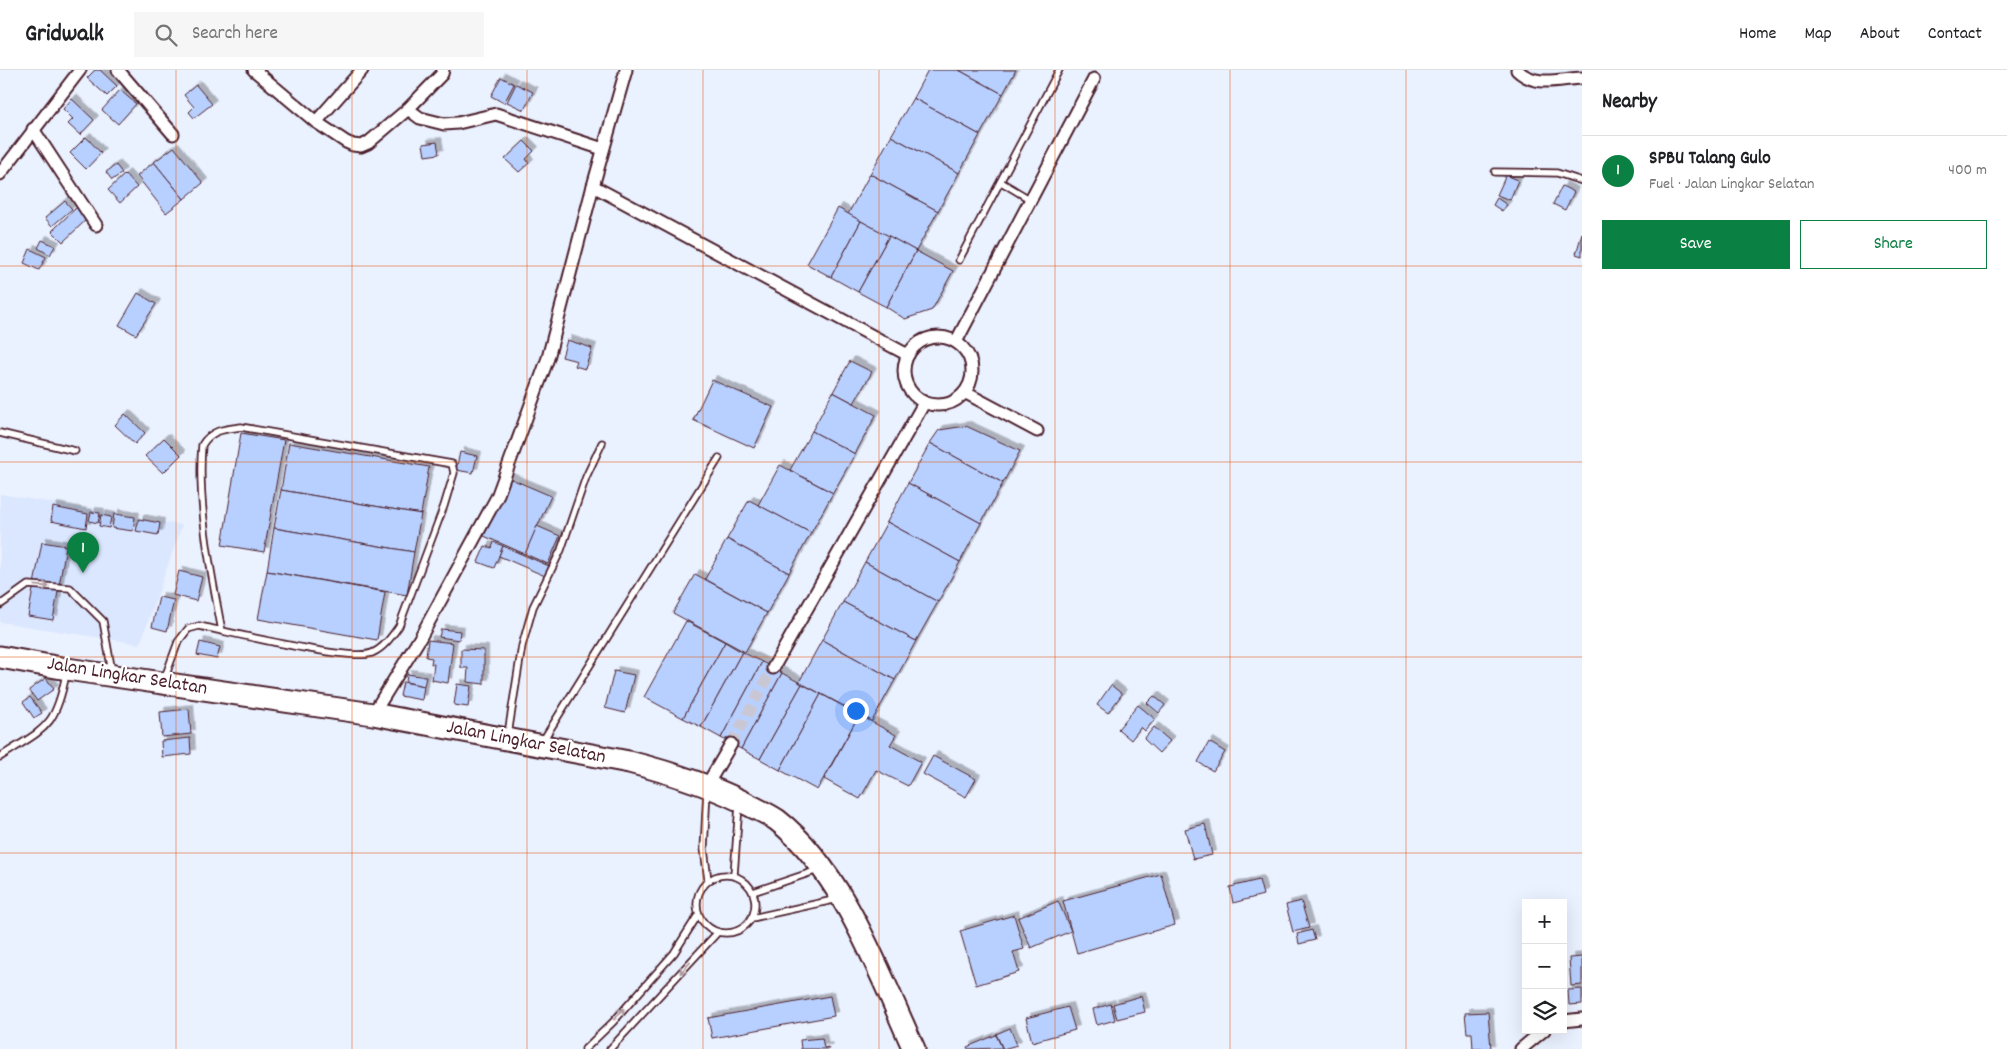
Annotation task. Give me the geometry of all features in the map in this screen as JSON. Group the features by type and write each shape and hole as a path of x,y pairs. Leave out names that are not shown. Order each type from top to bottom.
{"highway":[{"name":"Jalan Lingkar Selatan","path":"0,658 373,714 629,762 707,785 776,819 803,844 822,868 862,935 914,1049"}],"street":[{"path":"0,174 80,70"},
{"path":"118,70 172,134"},
{"path":"254,70 316,122 353,145 361,146 408,109 442,74 443,70"},
{"path":"316,122 362,70"},
{"path":"373,714 420,638 496,497 548,358 593,186 626,70"},
{"path":"1517,70 1525,78 1535,81 1582,78"},
{"path":"956,342 1094,79"},
{"path":"408,109 420,118 444,124 458,124 496,114 604,150"},
{"path":"34,129 96,225"},
{"path":"593,186 908,355"},
{"path":"941,337 956,342 967,350 972,361 973,378 966,393 954,402 939,406 924,403 910,391 905,379 904,367 908,355 914,346 926,339 941,337"},
{"path":"966,393 1037,431"},
{"path":"773,668 924,403"},
{"path":"707,785 731,744"},
{"path":"1567,1021 1582,1019"},
{"path":"1521,1049 1539,1034"}],"lane":[{"path":"959,260 1060,70"},
{"path":"1495,172 1557,173 1582,181"},
{"path":"1001,182 1031,200"},
{"path":"163,683 178,642 188,629 200,626 222,631 322,651 357,656 372,653 386,643 399,626 444,506 454,473 452,464 240,427 212,433 202,445 202,497 222,631"},
{"path":"0,433 75,451"},
{"path":"507,739 522,646 533,607 561,550 586,477 602,443"},
{"path":"539,746 719,458"},
{"path":"0,605 28,585 70,588 103,621 112,676"},
{"path":"0,757 41,731 54,716 61,698 67,669"},
{"path":"707,785 704,849 708,880"},
{"path":"734,875 739,800"},
{"path":"753,892 822,868"},
{"path":"720,874 734,875 745,881 753,892 756,905 752,918 743,928 731,933 718,932 706,926 698,915 696,902 699,890 708,880 720,874"},
{"path":"752,918 841,898"},
{"path":"585,1049 613,1022 674,953 698,915"},
{"path":"610,1049 718,932"}],"shaded area":[{"path":"0,494 182,525 140,644 0,622"}],"building":[{"path":"95,70 100,70 117,86 107,96 87,78"},
{"path":"928,70 959,70 1003,94 980,135 913,98"},
{"path":"959,70 1016,70 1003,94"},
{"path":"501,77 514,84 504,103 491,96"},
{"path":"516,84 533,92 524,110 507,102"},
{"path":"196,85 212,104 194,118 189,112 194,107 184,95"},
{"path":"120,90 136,104 118,124 102,110"},
{"path":"913,98 980,135 959,173 891,136"},
{"path":"72,99 94,120 80,135 68,124 73,119 63,109"},
{"path":"891,136 959,173 938,211 870,174"},
{"path":"86,137 101,153 86,169 70,153"},
{"path":"524,141 534,151 526,159 529,163 519,172 505,159"},
{"path":"437,142 439,154 425,156 423,144"},
{"path":"174,147 203,183 184,199 154,162"},
{"path":"154,162 184,199 166,213 137,176"},
{"path":"116,165 122,173 112,180 106,172"},
{"path":"125,174 137,187 120,203 108,190"},
{"path":"870,174 938,211 916,251 848,214"},
{"path":"1506,175 1518,180 1510,200 1497,195"},
{"path":"1562,186 1574,192 1565,210 1553,204"},
{"path":"1497,198 1507,205 1502,211 1493,205"},
{"path":"65,201 72,209 52,226 45,218"},
{"path":"77,207 88,218 63,242 52,231"},
{"path":"838,208 861,221 831,277 807,264"},
{"path":"861,221 889,236 858,292 831,277"},
{"path":"1582,233 1582,256 1576,254"},
{"path":"889,236 916,251 886,307 858,292"},
{"path":"42,240 55,246 50,255 38,248"},
{"path":"30,249 46,257 39,270 24,263"},
{"path":"916,251 953,271 932,310 905,319 886,307"},
{"path":"138,293 156,304 136,335 119,325"},
{"path":"567,340 592,348 585,369 575,366 577,361 562,357"},
{"path":"850,361 872,372 854,403 833,392"},
{"path":"712,380 773,407 754,448 693,420"},
{"path":"833,392 876,415 855,454 812,431"},
{"path":"125,414 145,433 135,444 115,425"},
{"path":"966,426 1020,451 1003,483 930,443 939,430"},
{"path":"812,431 855,454 833,493 790,470"},
{"path":"241,433 284,440 264,552 222,545"},
{"path":"164,438 181,455 163,473 145,456"},
{"path":"289,443 429,467 421,514 281,490"},
{"path":"930,443 1003,483 981,523 908,483"},
{"path":"460,452 477,456 473,473 456,470"},
{"path":"780,465 833,493 811,533 758,505"},
{"path":"509,478 551,496 525,554 484,536"},
{"path":"908,483 981,523 960,562 887,522"},
{"path":"281,490 421,514 414,552 274,528"},
{"path":"749,500 811,533 789,573 727,539"},
{"path":"53,507 88,514 86,528 51,521"},
{"path":"91,512 100,513 98,523 89,521"},
{"path":"114,514 135,517 133,531 112,528"},
{"path":"101,515 111,517 109,528 99,526"},
{"path":"139,519 160,523 158,535 136,531"},
{"path":"887,522 960,562 938,602 865,562"},
{"path":"537,526 560,536 548,564 525,554"},
{"path":"274,528 414,552 407,595 267,571"},
{"path":"727,539 789,573 767,613 705,579"},
{"path":"42,542 66,546 53,620 28,616"},
{"path":"494,542 503,546 494,568 478,562 485,546 492,548"},
{"path":"503,546 549,566 545,576 499,556"},
{"path":"865,562 938,602 916,641 843,602"},
{"path":"179,571 202,577 196,601 173,595"},
{"path":"267,571 385,592 377,640 258,619"},
{"path":"695,574 767,613 745,652 673,613"},
{"path":"159,597 174,600 167,631 152,627"},
{"path":"843,602 916,641 895,680 822,640"},
{"path":"686,621 725,642 683,718 644,697"},
{"path":"441,629 460,631 459,640 439,637"},
{"path":"428,640 453,643 448,683 432,680 434,664 431,664 432,658 426,657"},
{"path":"822,640 895,680 872,721 799,682"},
{"path":"200,642 220,647 217,659 197,655"},
{"path":"725,642 742,652 701,727 683,718"},
{"path":"461,649 484,650 484,684 467,682 468,668 461,668"},
{"path":"742,652 762,662 721,738 701,727"},
{"path":"762,662 782,673 741,749 721,738"},
{"path":"614,671 634,675 625,713 605,708"},
{"path":"782,673 802,684 760,759 741,749"},
{"path":"407,674 426,677 424,686 406,682"},
{"path":"46,678 54,689 37,701 29,690"},
{"path":"403,682 424,686 422,700 400,696"},
{"path":"457,684 471,686 468,707 454,705"},
{"path":"802,684 821,694 780,770 760,759"},
{"path":"1111,685 1122,694 1108,713 1097,705"},
{"path":"821,694 859,715 817,790 780,770"},
{"path":"1154,696 1165,705 1159,713 1147,703"},
{"path":"30,697 42,713 34,718 23,702"},
{"path":"1138,705 1155,719 1145,731 1141,727 1131,740 1118,729"},
{"path":"189,709 191,734 162,737 160,712"},
{"path":"859,715 896,735 890,745 921,762 908,786 876,770 860,799 824,779"},
{"path":"1154,727 1170,741 1159,753 1144,739"},
{"path":"190,738 191,754 162,757 161,741"},
{"path":"1209,742 1225,752 1213,771 1198,762"},
{"path":"933,756 976,779 966,797 923,774"},
{"path":"1205,824 1212,855 1193,859 1185,829"},
{"path":"1161,874 1175,925 1077,953 1063,901"},
{"path":"1259,880 1263,895 1233,903 1230,887"},
{"path":"1058,901 1071,931 1031,948 1018,918"},
{"path":"1301,901 1309,928 1293,932 1286,905"},
{"path":"1014,915 1024,949 1013,952 1019,972 976,985 960,931"},
{"path":"1312,930 1315,940 1299,944 1297,934"},
{"path":"1582,957 1582,985 1571,986 1569,958"},
{"path":"1582,989 1582,1004 1569,1005 1568,990"},
{"path":"830,996 834,1016 712,1038 708,1018"},
{"path":"1141,996 1145,1012 1117,1019 1113,1004"},
{"path":"1111,1004 1115,1020 1097,1025 1093,1009"},
{"path":"1068,1007 1075,1030 1032,1042 1026,1018"},
{"path":"1488,1012 1491,1049 1473,1049 1472,1033 1467,1033 1465,1013"},
{"path":"1010,1028 1017,1045 1003,1049 996,1034"},
{"path":"996,1035 1002,1048 968,1049 967,1047"},
{"path":"822,1038 824,1048 828,1047 829,1049 801,1049 800,1040"}],"tunnel":[{"path":"731,744 773,668"}],"place":[{"name":"SPBU Talang Gulo","path":"83,573"}]}
